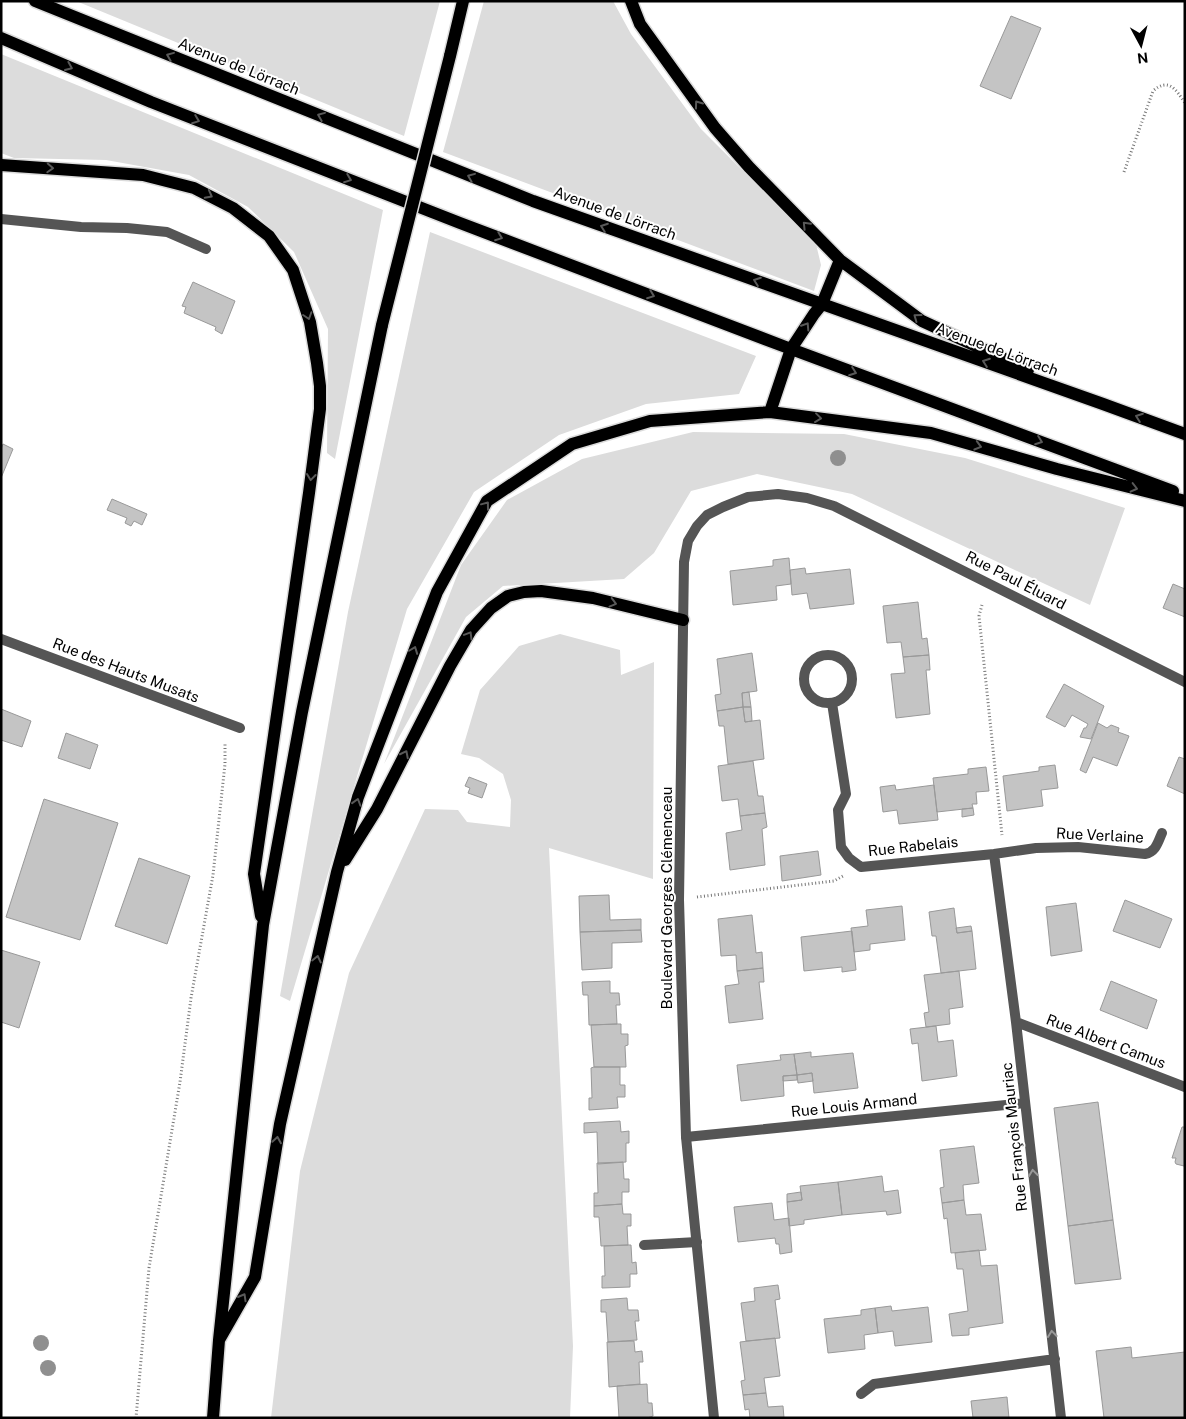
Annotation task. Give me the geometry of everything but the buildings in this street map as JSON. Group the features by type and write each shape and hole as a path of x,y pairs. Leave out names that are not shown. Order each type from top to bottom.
{"main road":[{"path":"213,1418 219,1340 263,926 302,712 382,326 463,1"},
{"path":"631,1 640,24 715,128 749,167 840,260 922,321 1103,404"},
{"name":"Avenue de Lörrach","path":"35,2 533,201 1185,434"},
{"path":"1,38 151,102 470,226 791,349 1185,495"},
{"path":"1,166 143,175 194,188 233,208 269,236 293,270 310,322 320,386 320,409 307,512 254,874 263,926"},
{"path":"770,412 791,349 822,304 840,260"},
{"path":"219,1340 255,1277 280,1124 337,872 358,797 436,592 488,501 572,444 650,421 770,412 931,432 1057,469 1185,501"},
{"path":"337,872 377,809 450,666 478,621 490,608 508,596 524,592 541,591 593,598 683,620"}],"street":[{"path":"1,219 81,227 128,228 167,232 206,249"},
{"name":"Boulevard Georges Clémenceau","path":"714,1418 686,1137 679,900 684,562 688,542 697,526 707,515 748,497 778,494 807,498 834,506"},
{"name":"Rue Paul Éluard","path":"834,506 1185,682"},
{"name":"Rue des Hauts Musats","path":"1,639 240,728"},
{"path":"831,655 838,658 844,662 851,675 849,689 845,695 832,703 816,699 809,694 805,687 805,671 815,658 831,655"},
{"name":"Rue Rabelais","path":"832,703 846,794 838,810 841,847 849,858 861,867 994,854"},
{"name":"Rue Verlaine","path":"994,854 1036,848 1078,847 1145,854 1151,853 1156,848 1162,833"},
{"name":"Rue François Mauriac","path":"994,854 1016,1022 1061,1418"},
{"name":"Rue Albert Camus","path":"1016,1022 1185,1087"},
{"name":"Rue Louis Armand","path":"686,1137 1025,1103"},
{"path":"644,1245 696,1242"},
{"path":"861,1394 874,1384 1054,1358"}],"path":[{"path":"1124,172 1153,91 1162,85 1172,87 1177,90 1185,102"},
{"path":"982,605 979,616 1002,841 994,854"},
{"path":"136,1418 150,1268 180,1082 191,998 213,875 225,764 225,723"},
{"path":"697,898 834,881 843,876"}],"shaded area":[{"path":"76,1 440,1 404,136"},
{"path":"484,1 613,1 631,34 701,129 816,244 821,265 814,291 443,152"},
{"path":"1,54 383,210 335,459 327,453 328,329 294,252 248,207 189,175 106,160 14,158 1,153"},
{"path":"430,232 756,356 739,394 646,404 559,435 474,492 407,609 290,1001 280,996 348,612"},
{"path":"693,432 844,434 965,458 1125,508 1090,605 852,494 757,474 691,491 654,553 624,579 503,586 466,617 384,764 461,565 507,500 582,459"},
{"path":"560,634 620,650 621,675 654,662 653,879 549,848 573,1346 570,1418 271,1418 300,1171 349,973 425,809 458,810 467,822 510,827 511,800 503,774 479,758 461,754 480,690 519,646"}]}
